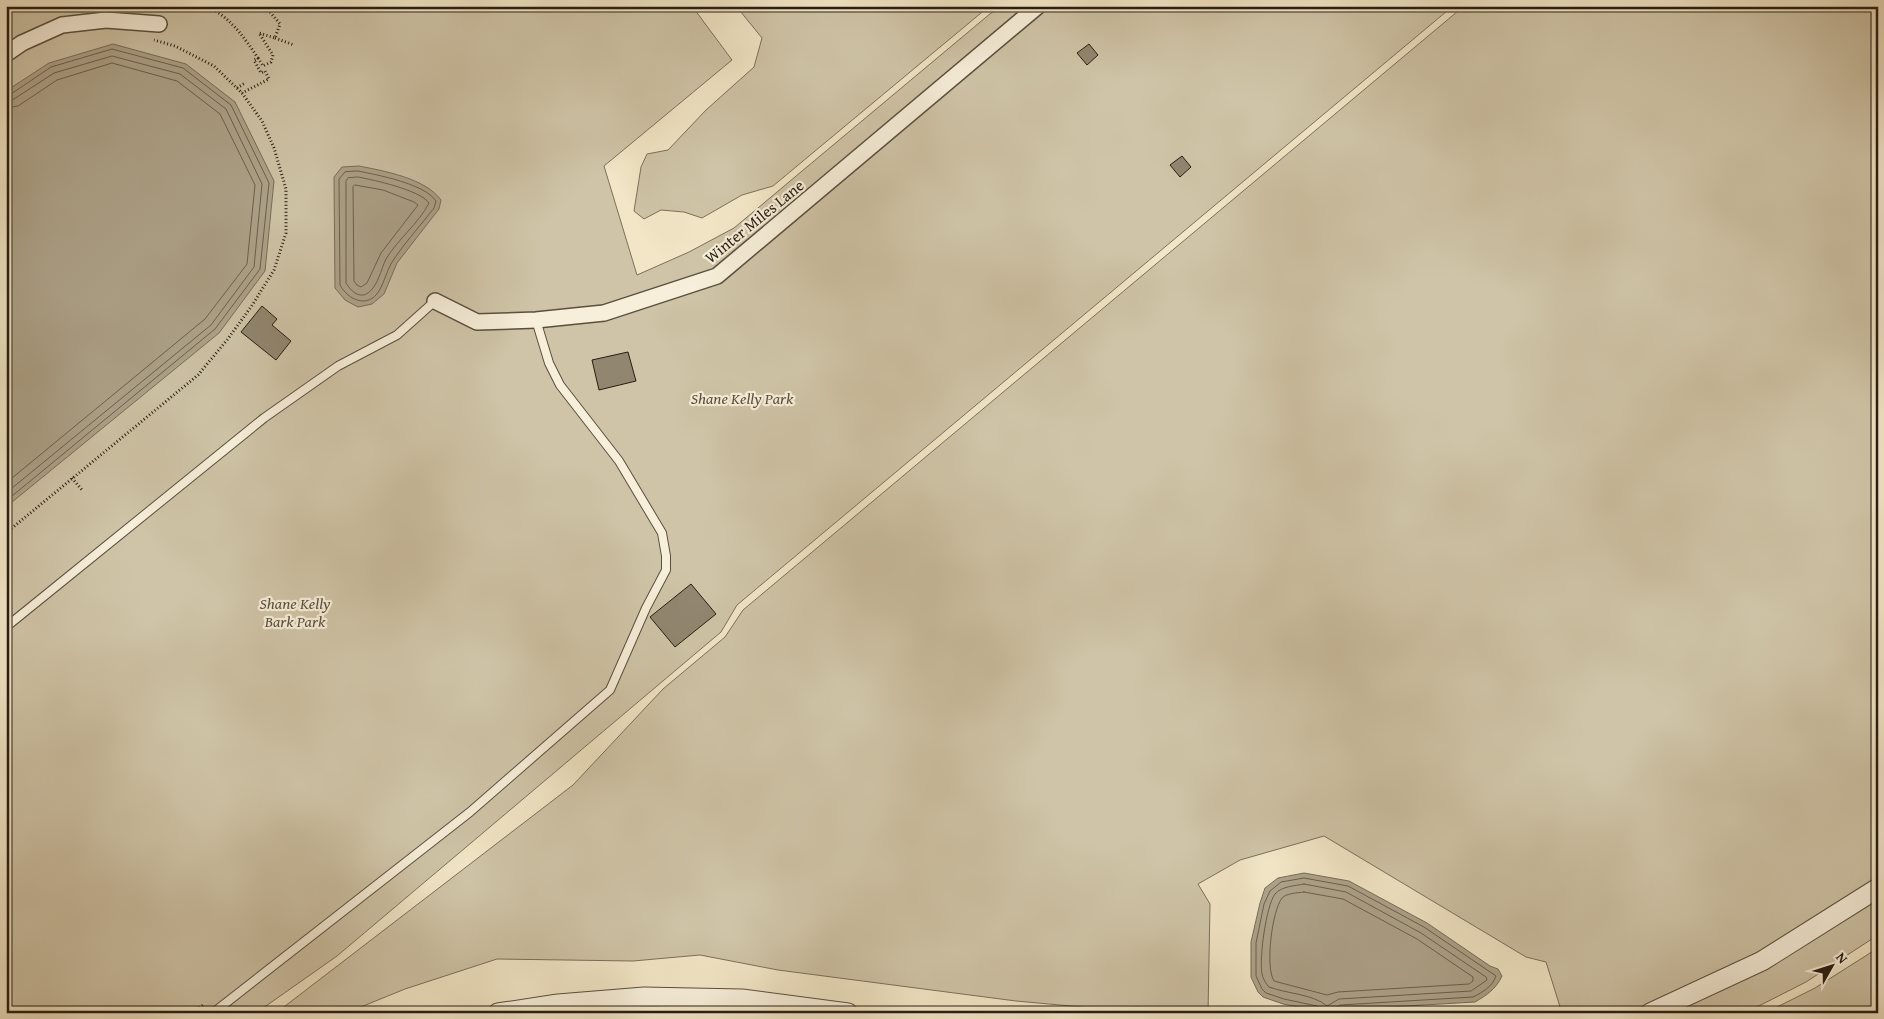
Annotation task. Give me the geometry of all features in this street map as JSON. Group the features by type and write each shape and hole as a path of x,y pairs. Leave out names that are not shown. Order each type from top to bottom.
{"street":[{"name":"Winter Miles Lane","path":"434,301 477,322 536,320 604,314 717,276 1038,6"},
{"path":"6,54 22,43 62,25 106,20 159,24"},
{"path":"1650,1013 1762,961 1878,888"},
{"path":"498,1013 558,1004 644,997 742,999 848,1013"}],"lane":[{"path":"6,626 264,418 338,366 397,335 434,301"},
{"path":"213,1013 470,812 610,690 646,608 666,570 666,556 662,533 619,461 560,385 549,363 536,320"}],"path":[{"path":"217,6 214,10 229,20 239,30 263,66 272,62 273,55 259,33 294,45"},
{"path":"265,6 280,24 275,38"},
{"path":"6,533 198,374 252,307 274,270 286,233 286,189 274,148 262,121 242,92 214,66 175,46 148,38"},
{"path":"242,92 269,79 265,71 261,73 254,60 258,58"},
{"path":"237,88 245,82"},
{"path":"72,478 82,490"}],"green space":[{"path":"6,6 692,6 732,60 604,166 637,275 689,252 734,228 991,13 1009,6 1453,6 737,605 721,632 337,956 256,1013 6,1013"},
{"path":"736,6 991,6 773,186 742,195 702,218 684,212 661,210 644,219 634,211 641,167 647,154 668,150 706,110 754,67 762,38"},
{"path":"1464,6 1878,6 1878,877 1759,954 1655,1003 1620,1013 1562,1013 1546,962 1526,957 1324,836 1240,860 1198,884 1210,904 1208,1013 1166,1013 1139,1007 1104,1009 1016,1001 778,970 700,955 633,961 497,959 405,989 346,1013 276,1013 573,785 663,689 725,637 743,610"},
{"path":"1878,898 1878,935 1806,982 1745,1013 1672,1013"},
{"path":"1878,948 1878,1013 1765,1013 1815,988"}],"water":[{"path":"113,44 186,64 235,102 274,181 265,271 219,333 6,507 6,91 49,63"},
{"path":"359,166 392,173 415,181 434,192 441,200 439,209 397,263 384,294 372,304 358,307 345,300 335,288 334,177 342,167"},
{"path":"1304,873 1349,881 1427,923 1490,966 1498,969 1502,976 1500,981 1491,991 1475,1002 1320,1011 1283,1004 1263,997 1258,992 1251,977 1251,942 1260,903 1265,888 1278,878"}],"building":[{"path":"1089,44 1098,55 1087,65 1077,53"},
{"path":"1182,156 1191,167 1180,177 1170,165"},
{"path":"262,306 277,319 272,325 291,341 276,360 241,332"},
{"path":"628,352 636,381 599,390 592,360"},
{"path":"691,584 716,614 675,647 650,617"}],"park label":[{"name":"Shane Kelly Park","path":"742,398"},
{"name":"Shane Kelly Bark Park","path":"295,612"}]}
